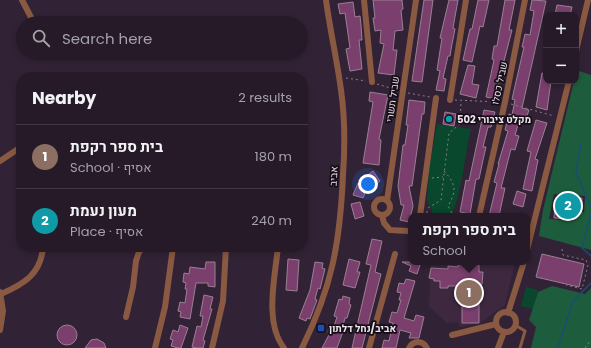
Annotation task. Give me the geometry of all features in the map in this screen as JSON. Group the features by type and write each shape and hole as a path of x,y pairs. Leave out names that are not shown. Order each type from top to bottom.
{"street":[{"path":"22,0 30,16"},
{"name":"אביב","path":"302,348 323,300 338,243 344,140 343,101 326,0"},
{"path":"364,0 372,82"},
{"name":"שביל תשרי","path":"387,201 416,0"},
{"path":"450,100 466,0"},
{"name":"שביל כסלו","path":"480,213 526,0"},
{"path":"577,48 589,0"},
{"path":"530,238 568,84"},
{"path":"420,213 436,98"},
{"path":"0,161 16,150"},
{"path":"380,199 387,201 390,208 387,213 382,215 375,212 374,204 380,199"},
{"path":"382,215 384,223 390,230 408,232"},
{"path":"0,330 3,311 0,293 24,283 34,274 41,262 42,252"},
{"path":"126,317 139,252"},
{"path":"155,348 167,293 172,252"},
{"path":"212,348 223,301 226,252"},
{"path":"278,252 273,321 276,334 284,348"},
{"path":"369,348 395,254"},
{"path":"508,312 523,265"},
{"path":"508,312 514,316 515,325 512,331 504,332 498,328 496,319 499,314 508,312"},
{"path":"452,335 496,324"},
{"path":"498,348 504,332"},
{"path":"409,348 412,344 418,341 425,344 427,348"}],"lane":[{"path":"515,325 525,331 520,348"}],"path":[{"path":"339,77 372,82 402,92 436,98"},
{"path":"450,100 505,102 560,118"},
{"path":"427,213 427,208 441,200 449,133 460,124 461,100"},
{"path":"444,170 453,181 454,195 448,206 452,213"},
{"path":"424,180 443,176"},
{"path":"562,249 564,255 586,260 588,265 582,289 566,285"},
{"path":"585,348 591,340"}],"shaded area":[{"path":"431,265 514,265 505,305 480,323 460,327 457,322 447,323 429,307"}],"green space":[{"path":"579,71 591,75 591,250 539,236 543,210 573,84 579,84","holes":["554,194 585,196 584,212 574,211 573,221 549,219"]},
{"path":"437,124 471,129 461,184 452,213 433,213 427,200 429,169"},
{"path":"552,286 585,294 591,288 591,348 531,348 536,327 529,320 538,292"},
{"path":"526,287 538,290 533,309 521,306"}],"building":[{"path":"373,0 402,0 403,9 401,10 403,30 395,31 393,50 397,50 394,75 378,73 384,44 380,43 381,30 375,31"},
{"path":"424,0 433,0 422,82 412,81"},
{"path":"449,0 458,0 450,56 448,56 443,78 446,79 444,91 436,90 440,71 437,70 442,38 440,38"},
{"path":"478,0 489,0 483,27 480,26 472,62 463,60 470,29 472,29"},
{"path":"505,0 515,0 509,30 512,30 503,61 496,99 486,97 494,60 492,59 494,46 497,46"},
{"path":"532,0 546,1 522,108 529,110 527,116 521,115 515,135 519,136 515,150 511,149 501,188 505,188 500,213 490,213 497,183 494,182 498,164 508,131 505,130 509,114 512,115 515,100 512,99 524,47 522,47 525,34 530,35 534,11 530,10"},
{"path":"353,2 355,17 360,16 362,40 359,40 362,69 350,71 346,49 350,48 345,13 340,14 338,4"},
{"path":"557,5 572,7 571,12 556,12"},
{"path":"468,65 475,66 472,84 479,85 476,98 460,94"},
{"path":"542,73 543,84 551,84 547,110 536,107"},
{"path":"370,92 388,95 379,139 381,140 379,165 363,163 373,102 369,101"},
{"path":"409,100 425,102 412,186 409,186 413,206 411,213 408,213 408,222 400,220 404,205 401,205 398,186 403,145 405,145 408,125 406,125"},
{"path":"484,110 495,112 491,127 488,127 483,147 486,147 479,179 476,179 470,213 460,212 466,180 469,181"},
{"name":"מקלט ציבורי 502","path":"445,112 456,114 454,126 443,124"},
{"path":"536,120 547,123 535,159 538,160 532,191 523,189 531,152 527,151"},
{"path":"373,171 380,181 372,187 365,177"},
{"path":"358,183 368,186 363,198 353,195"},
{"path":"517,191 526,194 523,207 513,204"},
{"path":"563,197 582,198 582,209 571,208 570,219 554,218 555,204 562,204"},
{"path":"360,202 364,216 355,219 351,204"},
{"path":"372,239 382,241 375,272 381,274 362,348 352,348 371,265 366,264"},
{"path":"542,254 584,264 579,287 536,277"},
{"path":"288,259 299,260 297,291 286,290"},
{"path":"349,259 360,262 357,272 360,272 355,288 343,285"},
{"path":"206,262 215,262 215,287 208,286 208,283 196,283 190,319 180,317 181,312 178,311 180,302 185,303 187,289 185,289 186,283 183,282 184,273 189,274 190,267 205,269"},
{"path":"315,262 323,263 322,268 325,269 320,289 318,288 315,299 317,300 310,319 307,318 306,321 299,318 310,290"},
{"path":"409,265 420,265 417,274 409,271 411,266"},
{"path":"458,265 479,265 479,272 483,272 482,284 473,284 473,286 448,286 448,288 440,288 440,281 434,281 434,279 429,278 431,268 448,269 448,266 458,267"},
{"path":"406,279 415,281 404,318 414,321 416,315 424,317 419,338 409,338 411,333 400,330 396,348 382,348 384,340 389,341 393,323 389,322 392,312 397,313 401,300 399,300 401,293 397,292 399,283 404,284"},
{"path":"204,295 213,297 210,309 212,309 203,340 205,341 203,348 197,348 192,347 197,326 201,327 203,316 200,316"},
{"path":"343,296 350,298 349,304 351,305 347,318 345,318 342,329 344,329 337,348 322,348 330,333 328,332 330,325 334,326 337,317 334,316 339,299 342,300"},
{"path":"462,296 479,296 479,323 462,323"},
{"path":"67,325 74,328 77,335 74,342 67,345 60,342 57,335 60,328"},
{"path":"180,325 188,328 181,348 178,348 171,346 173,340 170,339 173,330 178,332"},
{"path":"97,339 104,343 106,348 85,348 91,340"}],"waterway":[{"path":"581,144 576,172 591,207"},
{"path":"591,214 582,248 591,256"},
{"path":"558,348 573,301 591,283"}],"place":[{"name":"מקלט ציבורי 502","path":"449,119"},
{"name":"מעון נעמת","path":"568,206"},
{"name":"בית ספר רקפת","path":"469,293"},
{"name":"אביב/נחל דלתון","path":"321,328"}]}
